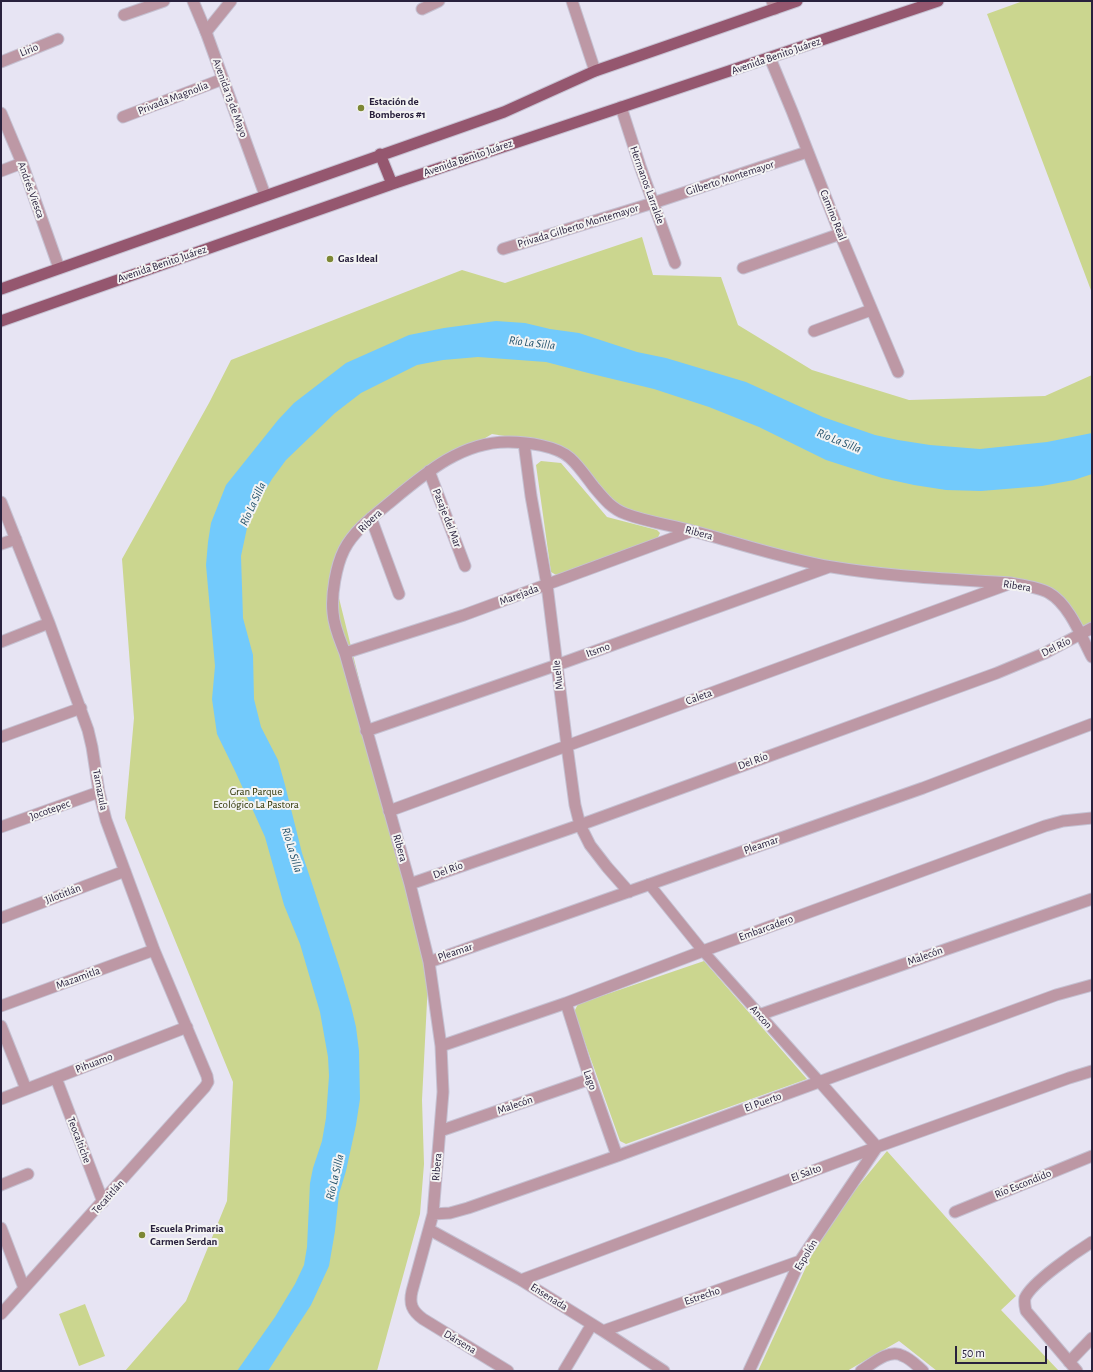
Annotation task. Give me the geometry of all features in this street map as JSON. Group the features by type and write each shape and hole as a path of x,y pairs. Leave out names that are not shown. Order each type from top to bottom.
{"main road":[{"path":"1,289 380,154 504,112 595,71 774,5 797,1"},
{"name":"Avenida Benito Juárez","path":"1,321 392,184 938,1"},
{"path":"380,154 392,184"}],"street":[{"path":"124,15 164,1"},
{"name":"Avenida 13 de Mayo","path":"193,1 206,32 265,195"},
{"path":"206,32 231,1"},
{"path":"422,9 439,1"},
{"path":"572,1 595,71"},
{"name":"Lirio","path":"1,62 58,39"},
{"name":"Camino Real","path":"770,58 840,234 898,372"},
{"name":"Privada Magnolia","path":"123,117 223,80"},
{"name":"Hermanos Larralde","path":"620,107 675,263"},
{"name":"Andrés Viesca","path":"1,113 22,163 59,268"},
{"name":"Gilberto Montemayor","path":"653,203 807,152"},
{"path":"1,171 22,163"},
{"name":"Privada Gilberto Montemayor","path":"503,249 653,203"},
{"path":"743,268 840,234"},
{"path":"814,331 871,310"},
{"name":"Ribera","path":"413,1310 410,1295 430,1230 433,1214 443,1092 442,1046 429,962 410,884 345,653 335,624 333,612 335,582 339,563 344,550 371,518 429,470 449,458 482,445 510,442 524,443 560,451 570,458 603,499 618,511 627,515 829,567 893,575 1010,584 1027,586 1049,592 1060,601 1092,657"},
{"name":"Muelle","path":"524,443 531,496 547,585 567,746 580,824 590,845 629,892"},
{"name":"Pasaje del Mar","path":"429,470 466,566"},
{"name":"Tamazula","path":"1,502 50,623 81,708 91,740 99,792 106,820 154,950 208,1076"},
{"path":"371,518 399,594"},
{"name":"Marejada","path":"345,653 547,585 692,531"},
{"path":"1,544 16,539"},
{"name":"Itsmo","path":"366,731 557,665 829,567"},
{"name":"Caleta","path":"389,811 1010,584"},
{"path":"1,642 50,623"},
{"name":"Del Río","path":"410,884 998,673 1045,653 1092,628"},
{"path":"1,737 81,708"},
{"name":"Pleamar","path":"429,962 923,788 1092,724"},
{"name":"Jocotepec","path":"1,827 99,792"},
{"name":"Embarcadero","path":"442,1046 566,1003 703,951 1045,826 1063,821 1092,818"},
{"name":"Jilotitlán","path":"1,918 125,871"},
{"name":"Ancon","path":"649,884 703,951 877,1147"},
{"name":"Malecón","path":"759,1015 1092,899"},
{"name":"Mazamitla","path":"1,1006 154,950"},
{"name":"El Puerto","path":"433,1214 450,1213 468,1208 617,1156 1056,995 1092,985"},
{"name":"Lago","path":"566,1003 590,1079 617,1156"},
{"path":"1,1026 26,1089"},
{"name":"Pihuamo","path":"1,1099 187,1027"},
{"name":"El Salto","path":"521,1280 877,1147 1092,1071"},
{"name":"Tecatitlán","path":"1,1314 205,1087 208,1082 208,1076"},
{"name":"Teocaltiche","path":"56,1078 103,1202"},
{"name":"Malecón","path":"440,1131 590,1079"},
{"name":"Espolón","path":"749,1371 800,1261 877,1147"},
{"name":"Río Escondido","path":"955,1212 1092,1156"},
{"path":"1,1184 28,1174"},
{"path":"1,1228 24,1288"},
{"name":"Ensenada","path":"430,1230 521,1280 664,1371"},
{"path":"1077,1371 1026,1311 1024,1301 1026,1296 1055,1268 1092,1242"},
{"name":"Estrecho","path":"603,1331 800,1261"},
{"name":"Dársena","path":"413,1310 423,1319 508,1371"},
{"path":"564,1371 592,1324"},
{"path":"1069,1362 1092,1338"},
{"path":"861,1371 879,1359 893,1353 902,1355 923,1371"}],"green space":[{"path":"1023,1 1092,1 1092,293 987,14"},
{"name":"Gran Parque Ecológico La Pastora","path":"642,237 653,275 721,277 738,325 812,370 909,400 1045,396 1092,375 1092,628 1080,635 1049,592 862,572 627,515 570,458 511,437 492,434 429,471 351,540 335,582 429,962 422,1100 424,1164 420,1214 377,1371 125,1371 186,1301 227,1201 233,1082 125,818 134,718 122,559 209,403 231,360 462,270 505,283"},
{"path":"541,461 561,463 607,517 657,530 660,533 657,539 558,576 551,572 536,465"},
{"path":"704,961 807,1079 626,1144 620,1141 574,1012 578,1004"},
{"path":"887,1151 1016,1296 1001,1310 1059,1371 937,1371 899,1341 847,1371 758,1371 824,1228"},
{"path":"85,1304 105,1356 79,1366 59,1314"}],"water":[{"name":"Río La Silla","path":"496,321 525,323 550,329 579,333 637,352 666,358 746,382 823,417 875,435 898,440 930,445 980,449 1047,442 1092,433 1092,474 1074,480 1042,486 981,491 946,490 914,485 882,478 826,460 759,427 709,407 654,389 546,362 478,357 443,360 417,365 361,393 335,413 286,460 272,479 259,501 247,528 241,556 243,618 253,655 254,699 261,727 278,760 302,853 351,1006 356,1027 359,1051 360,1099 346,1171 339,1194 329,1266 311,1305 268,1371 237,1371 275,1317 295,1284 304,1265 307,1247 310,1183 313,1168 322,1141 326,1118 329,1076 328,1057 320,1012 300,944 284,905 265,837 217,734 212,699 215,666 206,565 211,523 226,485 278,420 294,403 346,363 409,335 444,328"}],"place":[{"name":"Estación de Bomberos #1","path":"361,108"},
{"name":"Gas Ideal","path":"330,259"},
{"name":"Escuela Primaria Carmen Serdan","path":"142,1235"}]}
